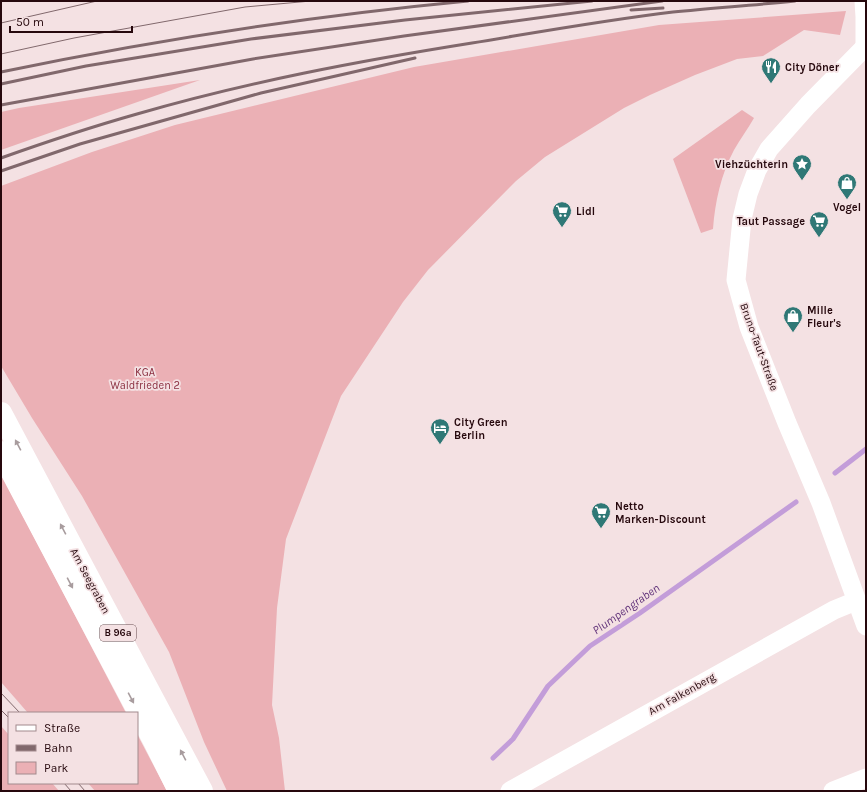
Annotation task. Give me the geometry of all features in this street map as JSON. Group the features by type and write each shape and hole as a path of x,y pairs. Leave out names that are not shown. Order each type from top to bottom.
{"main road":[{"name":"B 96a","path":"1,413 27,481"},
{"name":"B 96a","path":"1,452 27,481"},
{"name":"Am Seegraben","path":"27,481 179,791"},
{"name":"Am Seegraben","path":"27,481 202,791"}],"street":[{"path":"864,1 866,17 865,48"},
{"name":"Bruno-Taut-Straße","path":"865,48 808,105 769,149 757,170 748,194 742,219 736,280 749,326 787,423 821,503 866,626"},
{"name":"Am Falkenberg","path":"510,791 834,610 856,601"},
{"path":"833,791 866,778"}],"green space":[{"name":"KGA Waldfrieden 2","path":"846,11 840,35 804,30 763,56 737,59 695,75 624,108 545,157 516,181 428,270 403,302 341,396 286,539 277,608 272,705 279,738 285,791 227,791 204,742 169,652 82,496 1,366 1,186 92,152 175,125 414,67 659,25"},
{"path":"200,80 1,150 1,112"},
{"path":"742,110 754,118 729,159 717,198 713,229 701,233 673,159"},
{"path":"1,474 125,712 27,712 1,682"},
{"path":"1,726 8,734 8,784 53,784 59,791 1,791"},
{"path":"138,736 167,791 95,791 89,784 138,784"}],"waterway":[{"name":"Plumpengraben","path":"835,473 866,449"},
{"name":"Plumpengraben","path":"493,758 513,739 548,686 590,646 640,613 796,502"}],"tram line":[{"path":"1,23 97,1"},
{"path":"1,54 74,38 245,7 311,1"},
{"path":"1,693 19,712"},
{"path":"1,710 8,717"},
{"path":"65,784 71,791"},
{"path":"79,784 85,791"}],"railway":[{"path":"1,72 59,60 233,30 350,14 468,1"},
{"path":"1,84 86,66 251,39 405,20 592,1"},
{"path":"1,105 253,59 404,36 662,1"},
{"path":"1,158 86,129 178,102 303,73 572,26 673,12 795,1"},
{"path":"631,10 663,8"},
{"path":"1,171 80,144 261,93 415,58"}],"place":[{"name":"City Döner","path":"771,84"},
{"name":"Viehzüchterin","path":"802,181"},
{"name":"Vogel","path":"847,200"},
{"name":"Lidl","path":"562,228"},
{"name":"Taut Passage","path":"819,238"},
{"name":"Mille Fleur's","path":"793,333"},
{"name":"City Green Berlin","path":"440,445"},
{"name":"Netto Marken-Discount","path":"601,529"}]}
